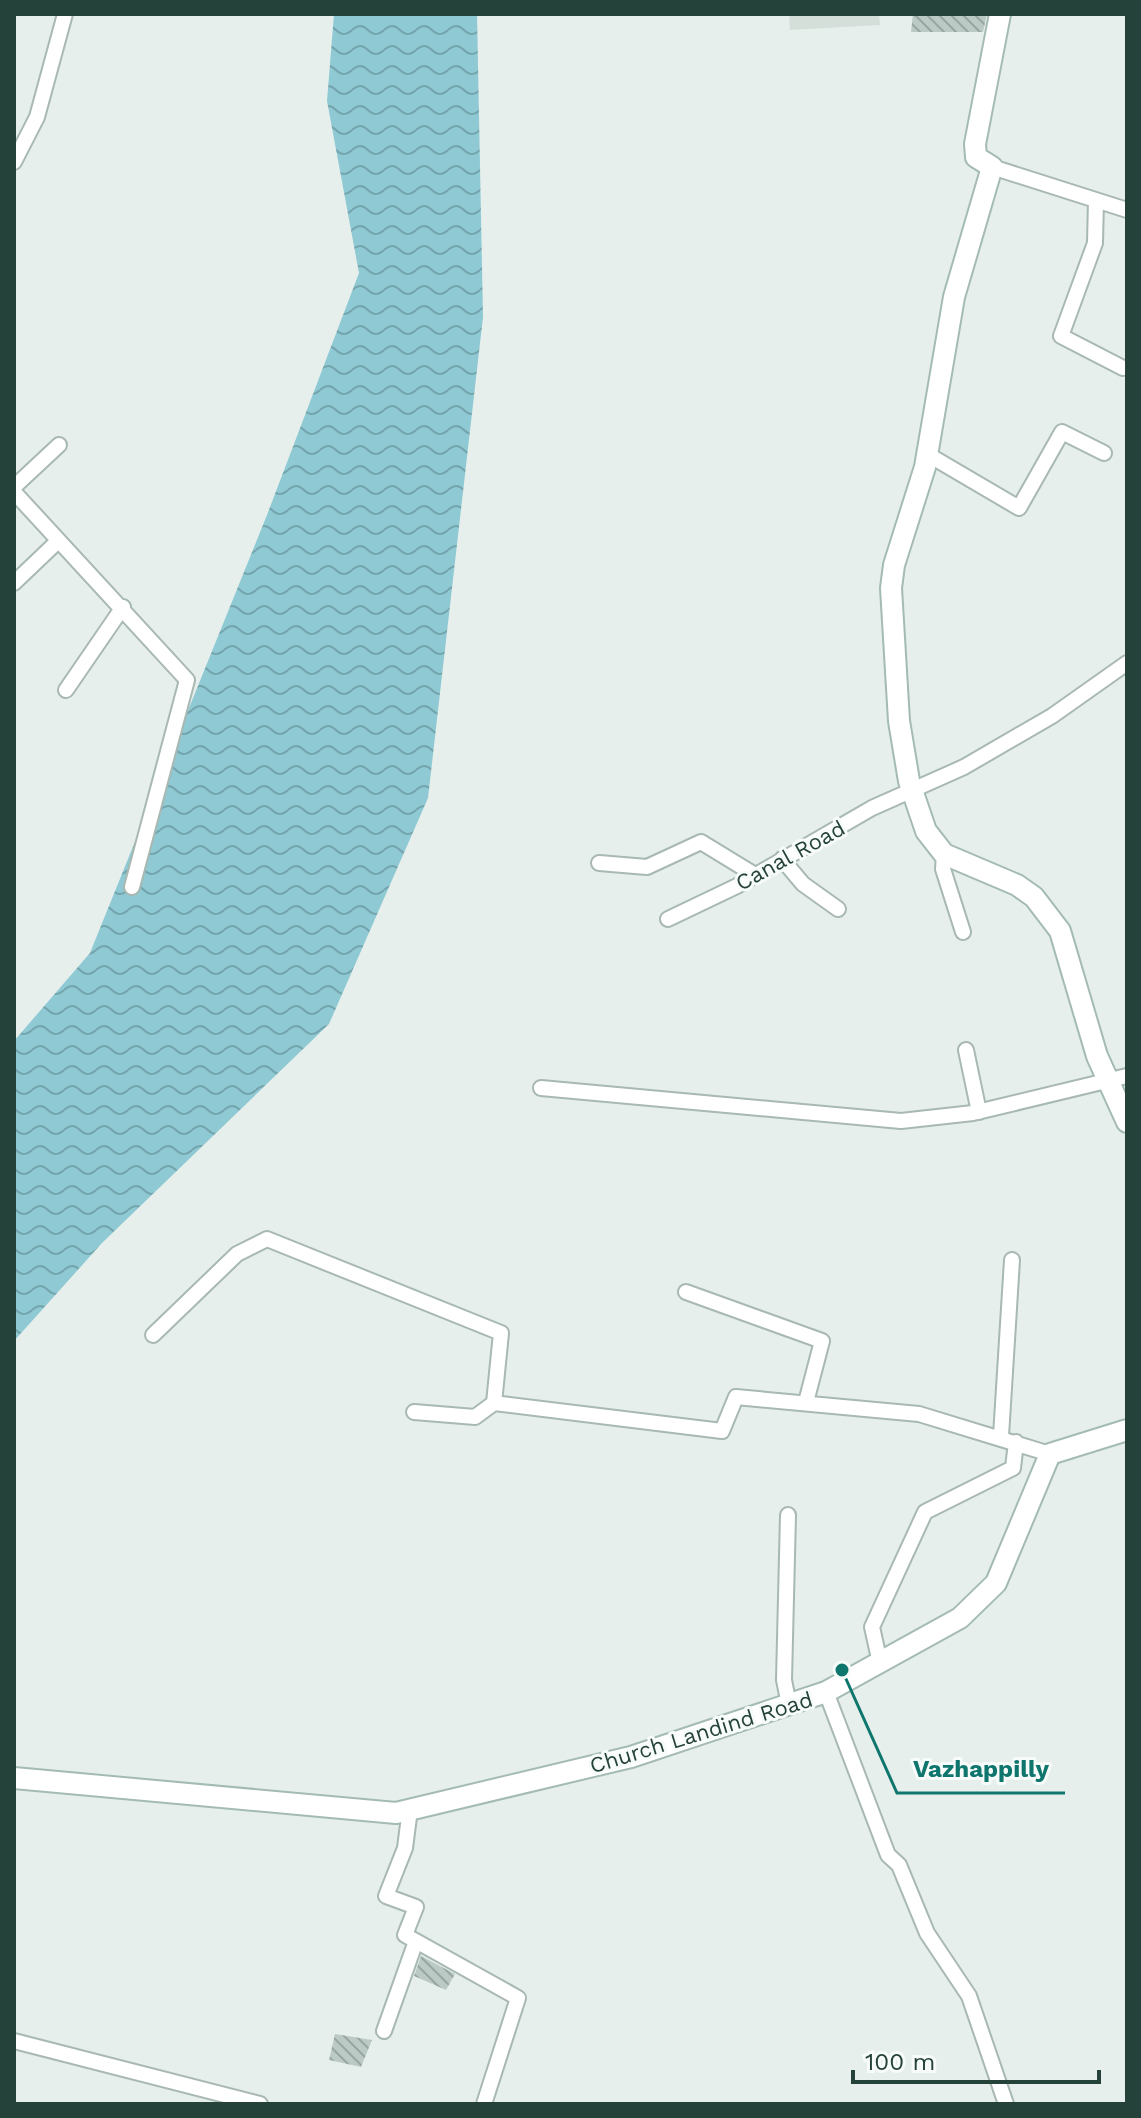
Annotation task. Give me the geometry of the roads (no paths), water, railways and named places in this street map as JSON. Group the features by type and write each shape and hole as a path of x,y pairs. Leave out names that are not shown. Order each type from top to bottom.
{"main road":[{"path":"1000,14 975,144 976,157 992,167 954,297 927,454 894,565 891,588 899,721 912,791 926,831 944,854 1017,885 1045,909 1060,931 1118,1078 1127,1122"},
{"path":"1050,1454 1127,1430"},
{"name":"Church Landind Road","path":"14,1778 396,1813 631,1757 826,1692 960,1618 996,1583 1050,1454"}],"street":[{"path":"14,162 37,117 65,14"},
{"path":"992,167 1127,210"},
{"path":"1096,200 1095,243 1061,336 1123,368"},
{"path":"927,454 1019,508 1062,432 1104,453"},
{"path":"59,445 14,490 187,680 132,887"},
{"path":"14,583 58,541"},
{"path":"66,690 123,607"},
{"name":"Canal Road","path":"668,919 755,875 872,808 964,767 1052,716 1127,663"},
{"path":"599,863 647,867 701,842 755,875"},
{"path":"944,854 943,869 963,932"},
{"path":"782,859 803,884 838,909"},
{"path":"966,1050 979,1112"},
{"path":"541,1088 901,1121 979,1112 1118,1078"},
{"path":"153,1335 237,1254 267,1239 501,1333 494,1403"},
{"path":"1001,1436 1012,1260"},
{"path":"686,1292 822,1341 806,1402"},
{"path":"414,1412 475,1417 494,1403 722,1431 736,1397 919,1414 1001,1436 1050,1454"},
{"path":"880,1663 872,1627 925,1512 1013,1468 1016,1442"},
{"path":"788,1515 783,1586 784,1680 789,1705"},
{"path":"826,1692 888,1855 899,1865 927,1933 969,1996 1006,2104"},
{"path":"410,1809 405,1848 386,1896 416,1907 405,1935 518,1998 484,2104"},
{"path":"384,2031 416,1941"},
{"path":"14,2041 260,2104"}],"water":[{"path":"334,14 477,14 483,317 428,798 329,1024 102,1243 14,1341 14,1041 90,953 267,515 359,273 327,101"}],"place":[{"name":"Vazhappilly","path":"842,1670"}]}
